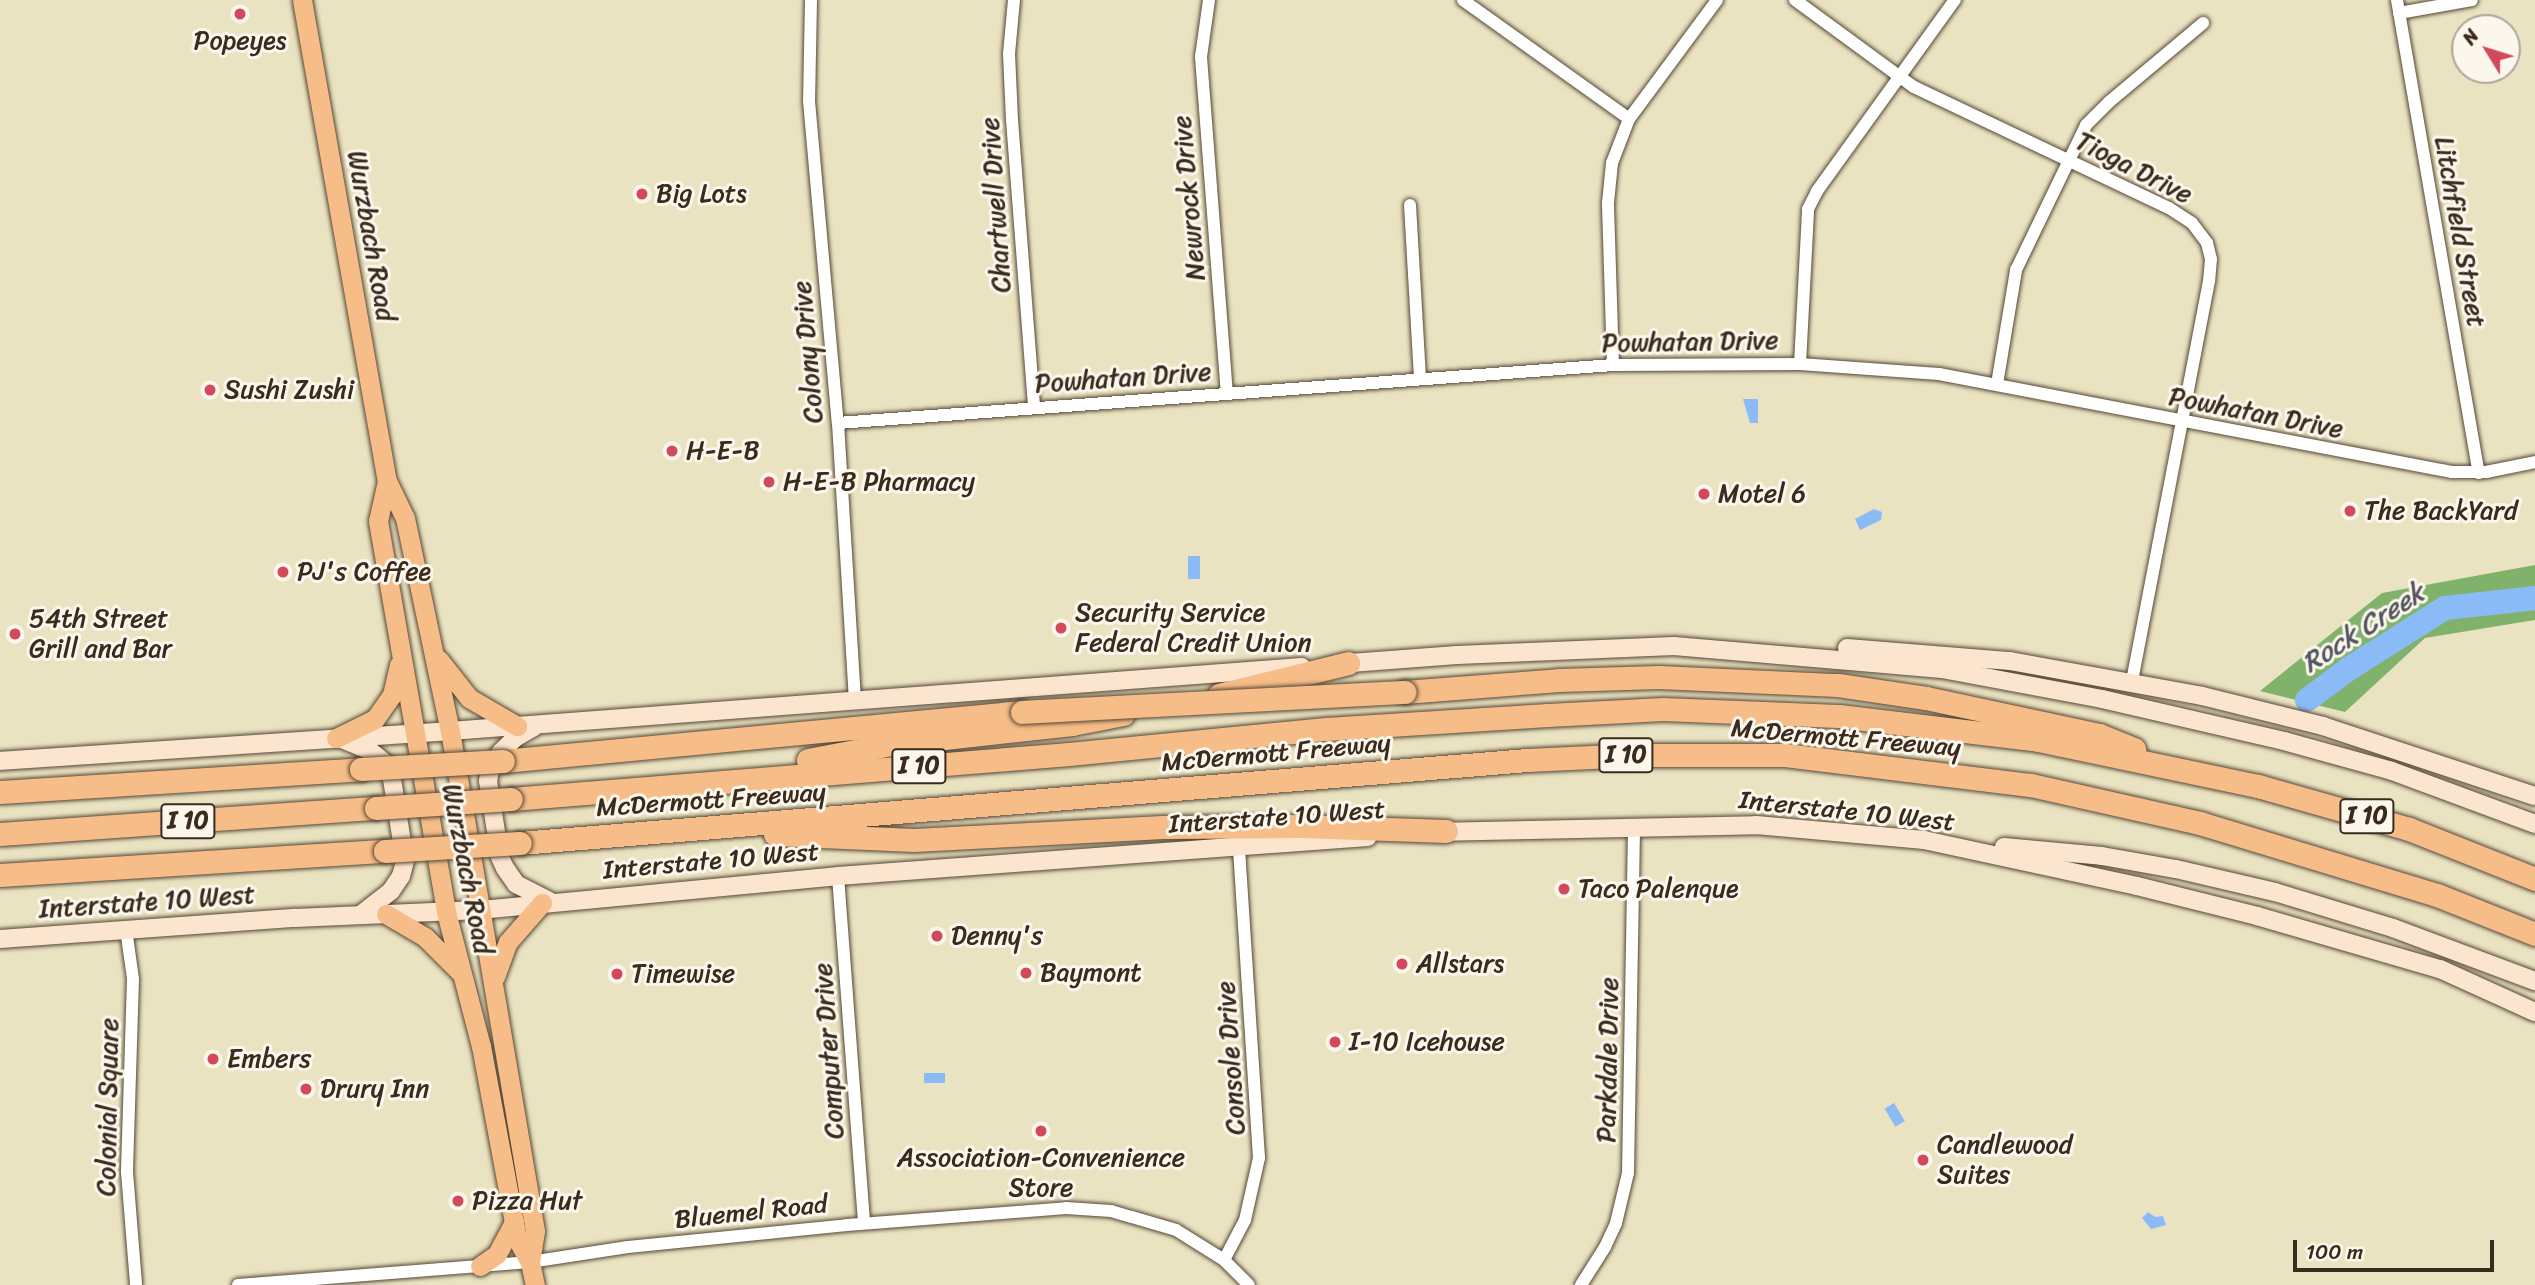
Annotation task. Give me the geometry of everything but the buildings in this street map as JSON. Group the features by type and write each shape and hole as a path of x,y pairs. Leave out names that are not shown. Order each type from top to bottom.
{"highway":[{"path":"691,783 891,744 1072,724 1269,684 1348,663"},
{"path":"0,792 503,761 1022,712 1404,692 1559,680 1659,677 1838,685 1926,698 2099,735 2193,771"},
{"name":"McDermott Freeway","path":"0,834 511,799 1069,754 1326,729 1663,709 1839,716 2039,740 2271,789 2409,829 2535,879"},
{"name":"McDermott Freeway","path":"0,875 520,843 1527,760 1634,755 1785,755 2031,785 2200,823 2437,895 2535,934"},
{"path":"695,829 914,840 1163,827 1302,826 1446,831"},
{"path":"0,890 186,864"}],"main road":[{"name":"Wurzbach Road","path":"302,0 387,481 405,518 450,732 535,1231 530,1262"},
{"name":"Wurzbach Road","path":"387,481 378,522 446,912 481,1046 517,1239 530,1262 535,1285"},
{"path":"0,761 450,732 1457,655 1777,644 1907,651 2010,661 2132,682 2323,726 2535,796"},
{"path":"1710,646 1942,669 2102,699 2266,736 2392,771 2535,824"},
{"path":"336,738 375,719 386,705 392,695 401,654"},
{"path":"435,655 469,698 517,726"},
{"path":"494,981 508,942 547,902 516,884 505,868 500,857 488,781 490,770 508,744 540,724"},
{"path":"336,738 369,750 386,765 392,779 405,861 401,876 391,891 360,915"},
{"name":"Interstate 10 West","path":"0,939 126,929 480,910 838,876 1446,831 1634,825 1756,825 1924,840 2137,886 2269,919 2440,968 2535,1012"},
{"path":"1924,840 2102,856 2176,869 2275,892 2393,928 2535,981"},
{"path":"386,914 435,945 462,975"},
{"path":"2514,1003 2535,1005"},
{"path":"480,1266 497,1254 514,1222"}],"street":[{"name":"Colony Drive","path":"811,0 809,101 838,423 855,700"},
{"name":"Chartwell Drive","path":"1014,0 1009,54 1012,120 1034,407"},
{"name":"Newrock Drive","path":"1209,0 1201,57 1227,393"},
{"path":"1463,0 1629,119"},
{"path":"1614,365 1609,178 1619,141 1629,119 1717,0"},
{"name":"Tioga Drive","path":"1795,0 1914,87 2175,211 2195,226 2207,243 2211,259 2209,281 2132,682"},
{"path":"1800,364 1808,209 1955,0"},
{"path":"2398,6 2472,0"},
{"name":"Litchfield Street","path":"2398,6 2479,473"},
{"path":"1997,384 2016,270 2086,125 2203,23"},
{"path":"1410,205 1420,379"},
{"name":"Powhatan Drive","path":"838,423 1614,365 1800,364 1939,374 2433,469 2479,473 2535,462"},
{"name":"Parkdale Drive","path":"1581,1285 1605,1248 1616,1223 1628,1173 1634,825"},
{"name":"Console Drive","path":"1224,1260 1245,1220 1259,1158 1239,847"},
{"name":"Computer Drive","path":"838,876 864,1223"},
{"name":"Colonial Square","path":"126,929 133,979 127,1172 136,1285"},
{"name":"Bluemel Road","path":"238,1285 530,1262 628,1247 864,1223 1034,1209 1096,1209 1133,1216 1176,1230 1224,1260 1249,1285"}],"green space":[{"path":"2535,565 2535,620 2425,638 2345,712 2260,691 2382,593"}],"water":[{"path":"1743,399 1758,399 1758,423 1750,423"},
{"path":"1874,509 1882,512 1881,520 1860,530 1855,519"},
{"path":"1188,556 1200,556 1200,579 1188,579"},
{"path":"924,1073 945,1073 945,1083 924,1083"},
{"path":"1894,1103 1905,1121 1895,1127 1885,1109"},
{"path":"2148,1212 2155,1217 2163,1216 2166,1225 2151,1229 2142,1218"}],"waterway":[{"name":"Rock Creek","path":"2307,700 2350,668 2445,608 2535,598"}],"place":[{"name":"Popeyes","path":"240,14"},
{"name":"Big Lots","path":"642,194"},
{"name":"Sushi Zushi","path":"210,390"},
{"name":"H-E-B","path":"672,451"},
{"name":"H-E-B Pharmacy","path":"769,482"},
{"name":"Motel 6","path":"1704,494"},
{"name":"The BackYard","path":"2350,511"},
{"name":"PJ's Coffee","path":"283,572"},
{"name":"Security Service Federal Credit Union","path":"1061,628"},
{"name":"54th Street Grill and Bar","path":"15,634"},
{"name":"Taco Palenque","path":"1564,889"},
{"name":"Denny's","path":"937,936"},
{"name":"Allstars","path":"1402,964"},
{"name":"Baymont","path":"1026,973"},
{"name":"Timewise","path":"617,974"},
{"name":"I-10 Icehouse","path":"1335,1042"},
{"name":"Embers","path":"213,1059"},
{"name":"Drury Inn","path":"306,1089"},
{"name":"Association-Convenience Store","path":"1041,1131"},
{"name":"Candlewood Suites","path":"1923,1160"},
{"name":"Pizza Hut","path":"458,1201"}]}
